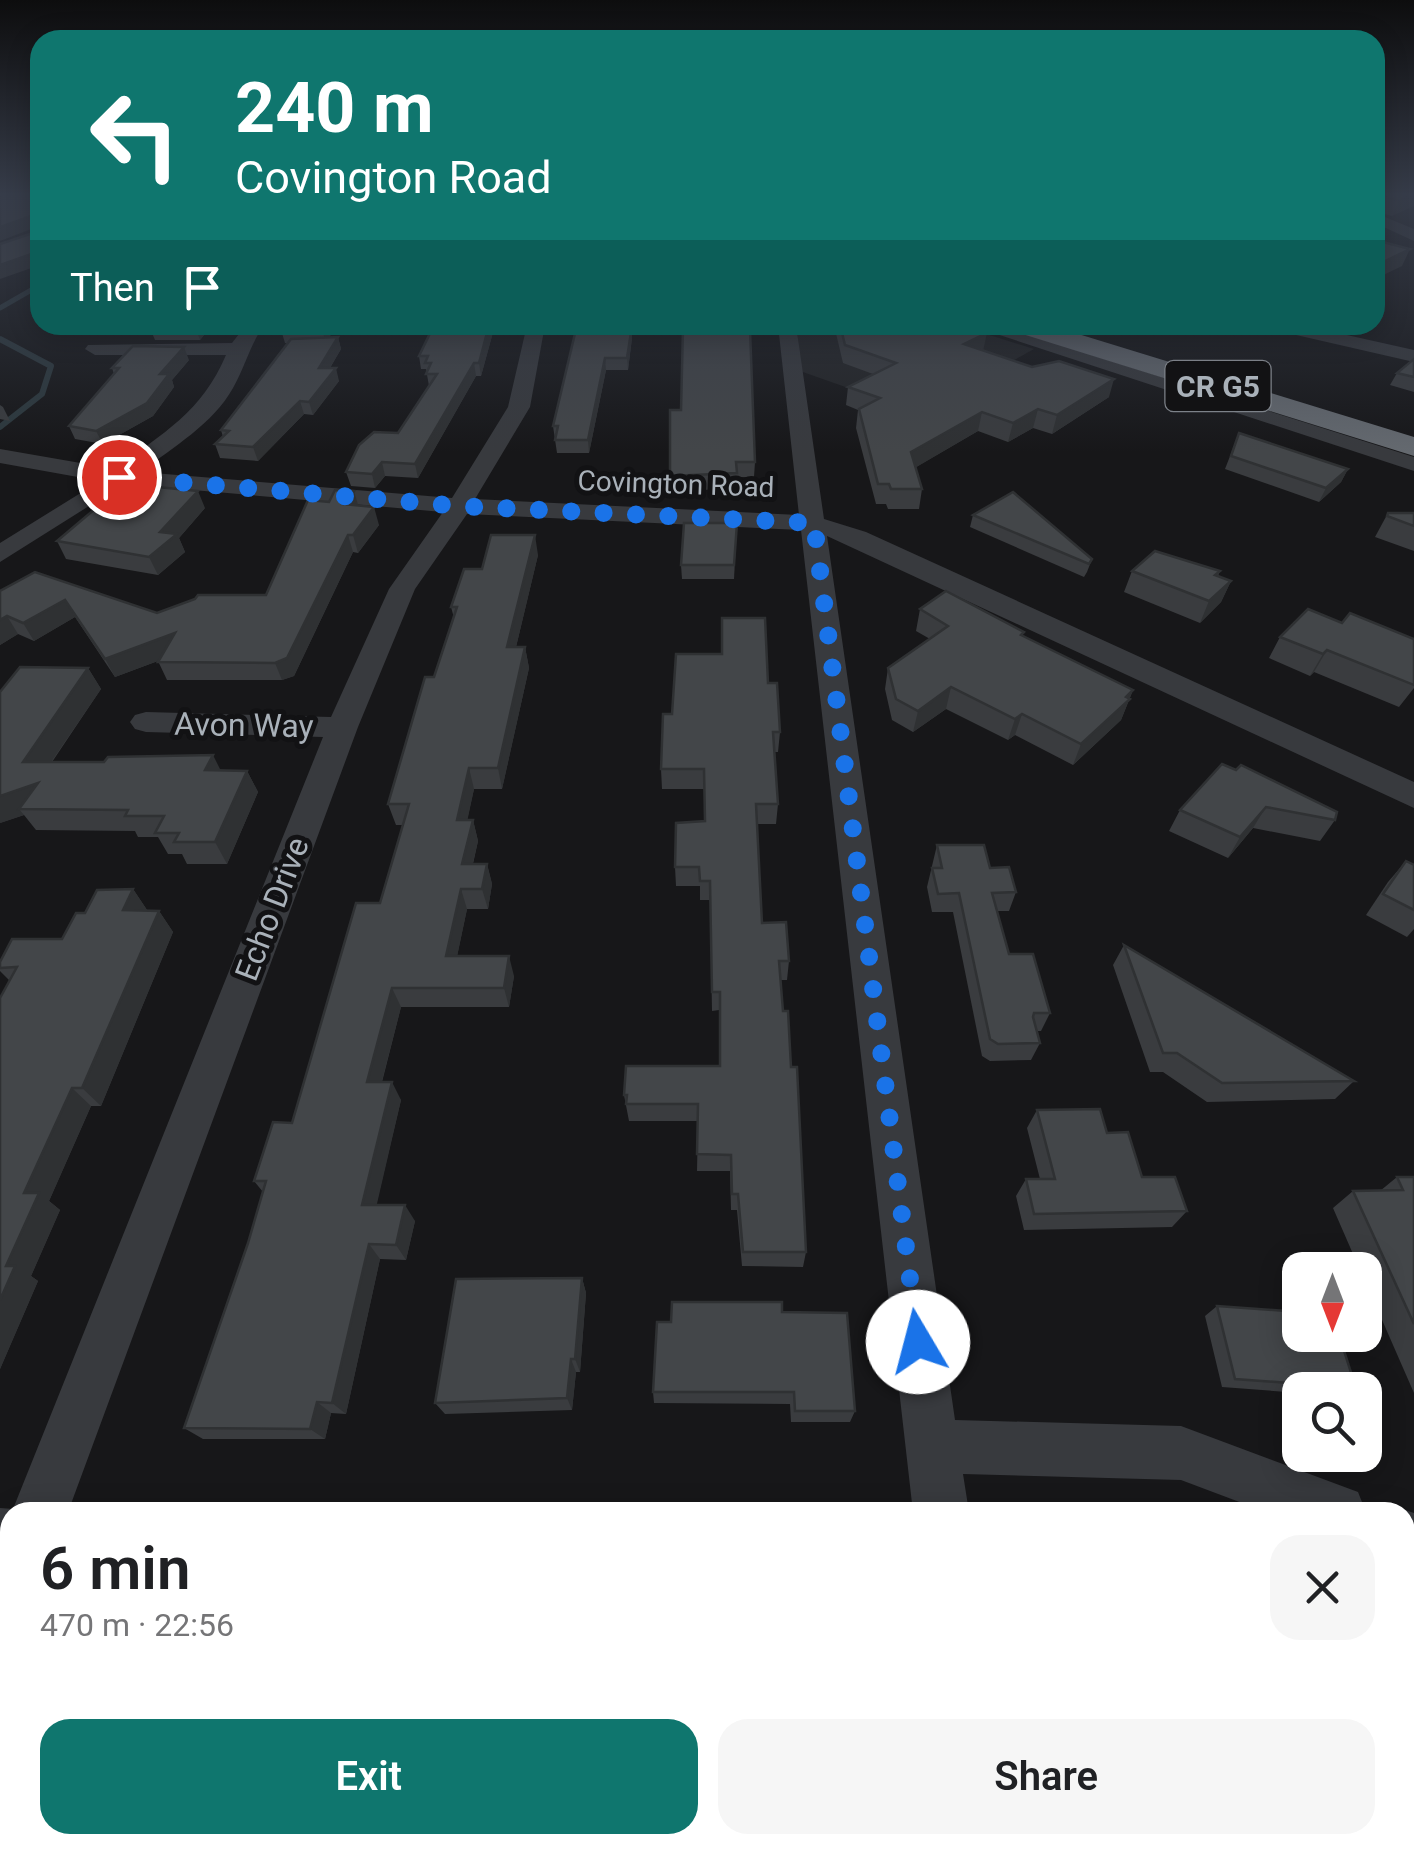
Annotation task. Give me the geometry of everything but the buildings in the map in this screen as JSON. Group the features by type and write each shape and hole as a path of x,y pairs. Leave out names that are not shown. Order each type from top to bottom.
{"highway":[{"name":"CR G5","path":"1054,335 1414,446"},
{"name":"CR G5","path":"1099,335 1414,432"}],"street":[{"path":"0,554 119,477 202,415 228,378 238,350 249,335"},
{"name":"Echo Drive","path":"44,1502 342,727 402,589 519,408 534,335"},
{"path":"788,335 940,1502"},
{"path":"1009,335 1414,464"},
{"path":"1328,335 1410,351"},
{"path":"95,349 238,350"},
{"name":"Covington Road","path":"0,456 119,477 458,506 814,523 856,537 1414,796"},
{"name":"Avon Way","path":"146,722 342,727"},
{"path":"932,1446 1181,1453 1311,1502"}],"shaded area":[{"path":"798,335 990,335 1034,349 919,413 800,371"}],"waterway":[{"path":"0,308 30,291"},
{"path":"0,339 51,366 42,394 0,427"}],"route":[{"path":"119,477 458,506 814,523 918,1342"}]}
